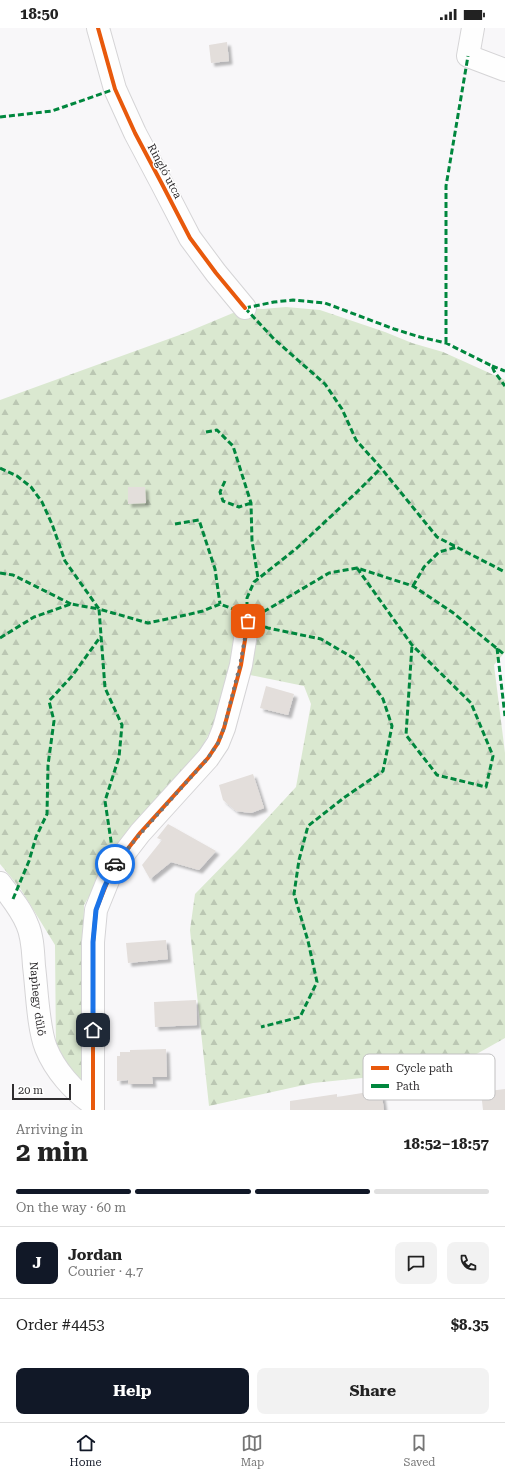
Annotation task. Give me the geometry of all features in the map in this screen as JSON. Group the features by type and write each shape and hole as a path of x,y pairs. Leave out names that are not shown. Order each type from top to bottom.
{"street":[{"name":"Ringló utca","path":"98,28 115,89 135,133 165,191 190,238 245,308"},
{"path":"473,28 468,56 505,70"},
{"path":"93,1107 93,942 96,910 113,868 140,834 208,758 218,743 224,728 240,665 248,621"},
{"name":"Naphegy dűlő","path":"0,883 13,899 28,925 32,946 42,1033 46,1048 52,1061 70,1085 93,1107"}],"green space":[{"path":"286,307 320,310 385,332 412,343 443,352 505,380 505,652 494,665 505,753 505,1038 477,1054 363,1054 363,1078 313,1083 209,1106 190,930 195,894 296,787 311,704 304,686 231,671 226,701 201,749 122,840 84,905 81,1080 66,1069 56,1053 55,945 20,888 0,864 0,400 185,333 245,308 263,309"}],"building":[{"path":"227,42 229,61 211,63 209,45"},
{"path":"128,487 145,487 146,503 128,504"},
{"path":"266,686 294,694 288,715 260,708"},
{"path":"253,774 264,808 251,813 236,811 223,800 219,785"},
{"path":"168,824 216,851 199,870 171,862 150,879 142,865 162,840 157,838"},
{"path":"166,940 168,959 128,963 126,943"},
{"path":"196,1000 197,1025 155,1027 154,1002"},
{"path":"166,1049 167,1077 152,1077 153,1084 128,1084 128,1080 117,1081 117,1056 120,1056 120,1052 130,1052 130,1050"},
{"path":"505,1089 505,1110 483,1110 482,1100 495,1100 495,1090"},
{"path":"363,1093 363,1100 382,1100 384,1110 290,1110 290,1101 337,1094 337,1097"}],"marked path":[{"path":"446,343 446,186 468,56"},
{"path":"0,117 52,111 115,89"},
{"path":"245,308 293,300 325,303 394,329 446,343 492,366 505,386"},
{"path":"245,308 274,339 325,384 342,409 356,440 381,468 437,537 505,572"},
{"path":"492,366 505,371"},
{"path":"206,432 217,430 233,446 251,503 252,541 258,578"},
{"path":"0,468 17,476 31,487 42,502 52,524 65,561 99,609 148,623 203,611 220,604 246,614"},
{"path":"247,617 247,598 254,582 297,548 381,468"},
{"path":"225,481 220,492 223,501 239,507 251,503"},
{"path":"175,524 199,520 215,569 220,604"},
{"path":"413,586 424,567 439,552 457,547"},
{"path":"357,568 412,645 471,703 493,756 486,787 437,775 406,735 412,645"},
{"path":"248,621 329,573 357,568 413,586 452,612 505,655"},
{"path":"0,573 13,575 71,604"},
{"path":"0,638 34,617 71,604 99,609 105,688 122,725 119,757 105,801 111,841 113,868"},
{"path":"248,621 268,628 321,639 355,659 383,699 392,726 383,771 345,797 308,826 299,860 294,894 308,941 317,982 300,1017 261,1027"},
{"path":"13,899 29,861 36,837 47,814 48,765 54,721 49,701 72,676 101,636"},
{"path":"497,648 505,716"}],"cycle path":[{"path":"98,28 115,89 135,133 190,238 245,308"},
{"path":"93,1110 93,942 96,910 113,868 140,833 208,758 218,743 224,728 241,665 248,621"}],"way so far":[{"path":"115,864 208,758 218,743 224,728 240,665 248,621"}],"route":[{"path":"93,1030 93,942 96,910 115,864"}]}
